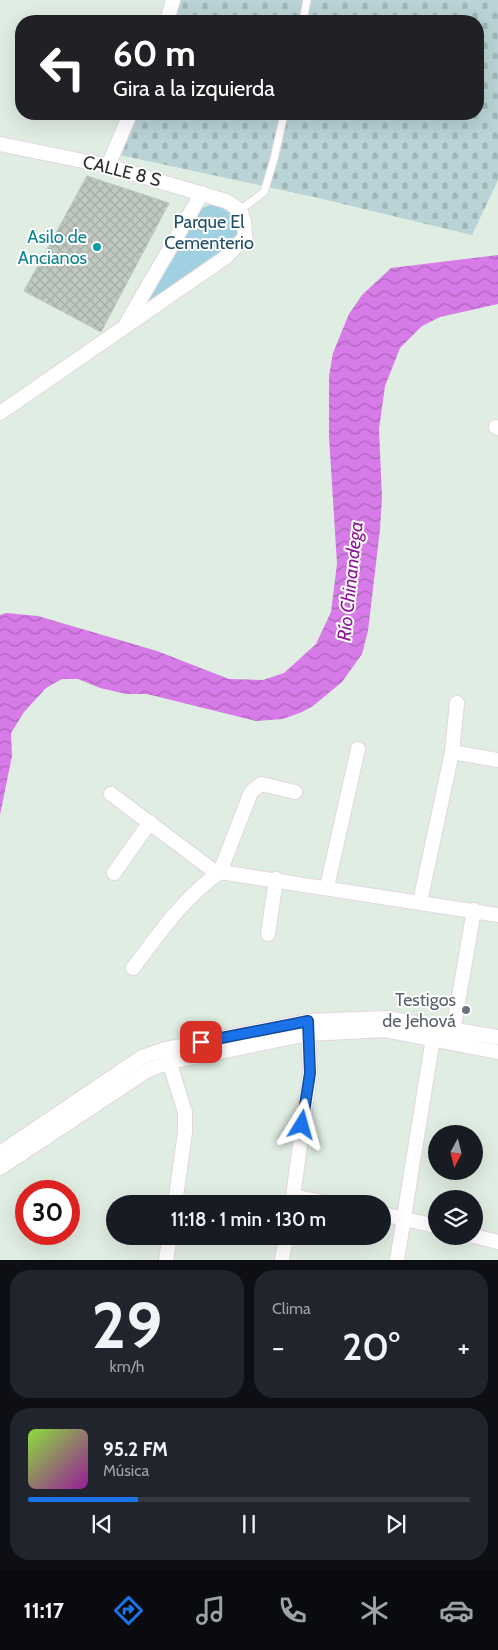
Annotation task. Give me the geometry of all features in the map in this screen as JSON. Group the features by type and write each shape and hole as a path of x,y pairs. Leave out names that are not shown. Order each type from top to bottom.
{"street":[{"path":"169,15 173,0"},
{"path":"108,166 127,120"},
{"name":"CALLE 8 S","path":"0,144 108,166 202,193 226,201 240,210"},
{"path":"123,329 202,193"},
{"path":"0,413 226,257 245,237 244,222 240,210"},
{"path":"420,902 452,752 457,703"},
{"path":"328,887 358,749"},
{"path":"452,752 498,760"},
{"path":"133,968 194,894 205,882 219,873 251,792 256,786 261,784 295,792"},
{"path":"110,794 219,873 276,879 498,914"},
{"path":"114,873 150,822"},
{"path":"268,934 276,879"},
{"path":"451,1043 474,910"},
{"path":"0,1153 142,1058 167,1056 308,1028 434,1033 454,1028 498,1037"},
{"path":"293,1195 310,1073 308,1028"},
{"path":"434,1033 451,1043 498,1052"},
{"path":"397,1260 434,1033"},
{"path":"0,1168 167,1056"},
{"path":"167,1056 185,1112 185,1132 176,1195"},
{"path":"391,1216 428,1224"},
{"path":"483,1238 498,1242"},
{"path":"166,1260 168,1245"},
{"path":"282,1260 284,1245"}],"lane":[{"path":"304,15 307,0"},
{"path":"240,210 264,192 283,120"}],"green space":[{"path":"176,0 498,0 498,180 472,235 314,197 115,154 130,120 484,120 484,15 172,15"},
{"name":"Parque El Cementerio","path":"210,205 221,207 234,215 238,235 231,247 150,305 141,305 192,211"}],"water":[{"name":"Río Chinandega","path":"498,255 498,304 440,317 422,326 400,348 385,386 379,429 382,497 380,529 368,631 362,654 342,682 313,706 302,712 283,719 256,721 147,694 126,694 100,688 78,679 62,679 46,688 24,712 11,733 12,756 0,815 0,615 6,613 38,616 157,651 229,679 263,680 284,673 316,644 331,612 337,564 329,436 329,376 333,353 349,314 362,295 391,268"}],"building":[{"name":"Asilo de Ancianos","path":"87,176 169,203 101,332 24,291"}],"place":[{"name":"Asilo de Ancianos","path":"97,247"},
{"name":"Testigos de Jehová","path":"466,1010"}],"route":[{"path":"201,1042 308,1021 310,1073 302,1125"}]}
